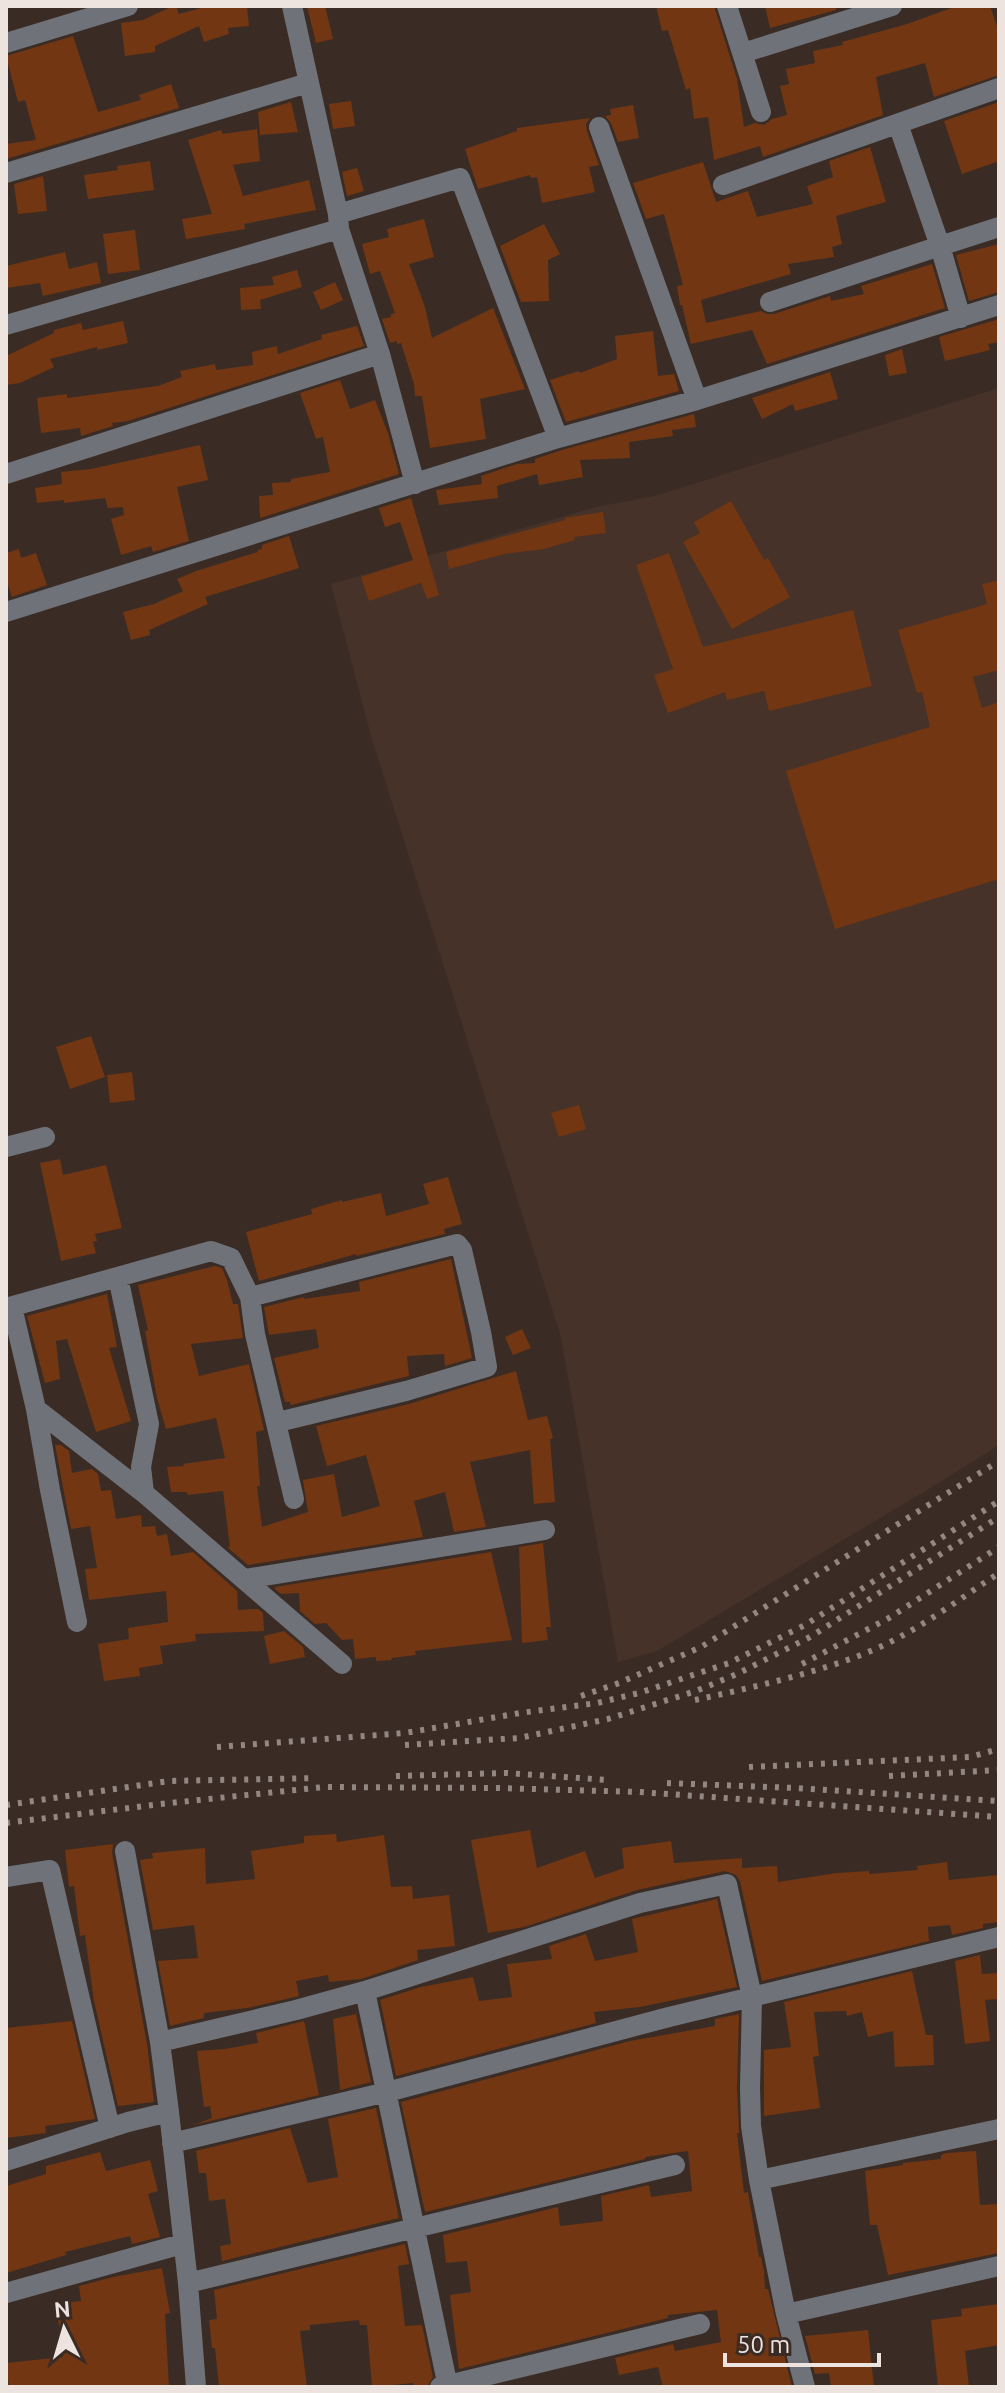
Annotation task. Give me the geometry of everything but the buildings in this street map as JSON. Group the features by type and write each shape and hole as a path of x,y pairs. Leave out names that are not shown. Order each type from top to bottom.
{"street":[{"path":"6,43 128,6"},
{"path":"292,6 338,222 380,354 415,484"},
{"path":"727,6 761,112"},
{"path":"743,53 881,8"},
{"path":"6,173 308,83"},
{"path":"723,185 999,88"},
{"path":"898,124 961,318"},
{"path":"599,127 697,400"},
{"path":"6,325 338,222 460,178 558,438"},
{"path":"770,302 999,227"},
{"path":"6,612 558,438 697,400 999,305"},
{"path":"6,474 380,354"},
{"path":"6,1147 45,1137"},
{"path":"250,1297 457,1244 462,1250 481,1332 487,1367 406,1391 278,1422"},
{"path":"77,1622 36,1409 9,1307 211,1251 231,1258 250,1297 255,1334 294,1499"},
{"path":"118,1277 149,1424 141,1467 144,1493"},
{"path":"36,1409 144,1493 342,1664"},
{"path":"245,1579 545,1530"},
{"path":"125,1851 160,2042 188,2283 196,2387"},
{"path":"6,1877 50,1870 110,2128"},
{"path":"160,2042 365,1991 640,1903 727,1884 752,1997 751,2126 759,2180 786,2314 805,2387"},
{"path":"172,2143 387,2092 752,1997 999,1937"},
{"path":"365,1991 445,2387 700,2324"},
{"path":"6,2161 169,2112"},
{"path":"759,2180 999,2129"},
{"path":"188,2283 675,2165"},
{"path":"6,2293 182,2244"},
{"path":"786,2314 999,2266"}],"shaded area":[{"path":"999,388 999,1445 657,1651 618,1662 561,1337 371,736 331,584 596,507 655,496"}],"railway":[{"path":"581,1696 701,1647 999,1461"},
{"path":"217,1747 405,1733 597,1703 639,1693 729,1663 805,1625 999,1501"},
{"path":"405,1745 519,1738 608,1719 696,1691 810,1637 999,1517"},
{"path":"802,1664 889,1618 999,1547"},
{"path":"695,1700 800,1675 861,1655 915,1628 999,1573"},
{"path":"749,1767 970,1757 999,1749"},
{"path":"889,1776 999,1770"},
{"path":"396,1776 507,1773 608,1780"},
{"path":"6,1805 169,1781 316,1778"},
{"path":"667,1783 999,1801"},
{"path":"6,1823 324,1787 639,1792 999,1817"}]}
